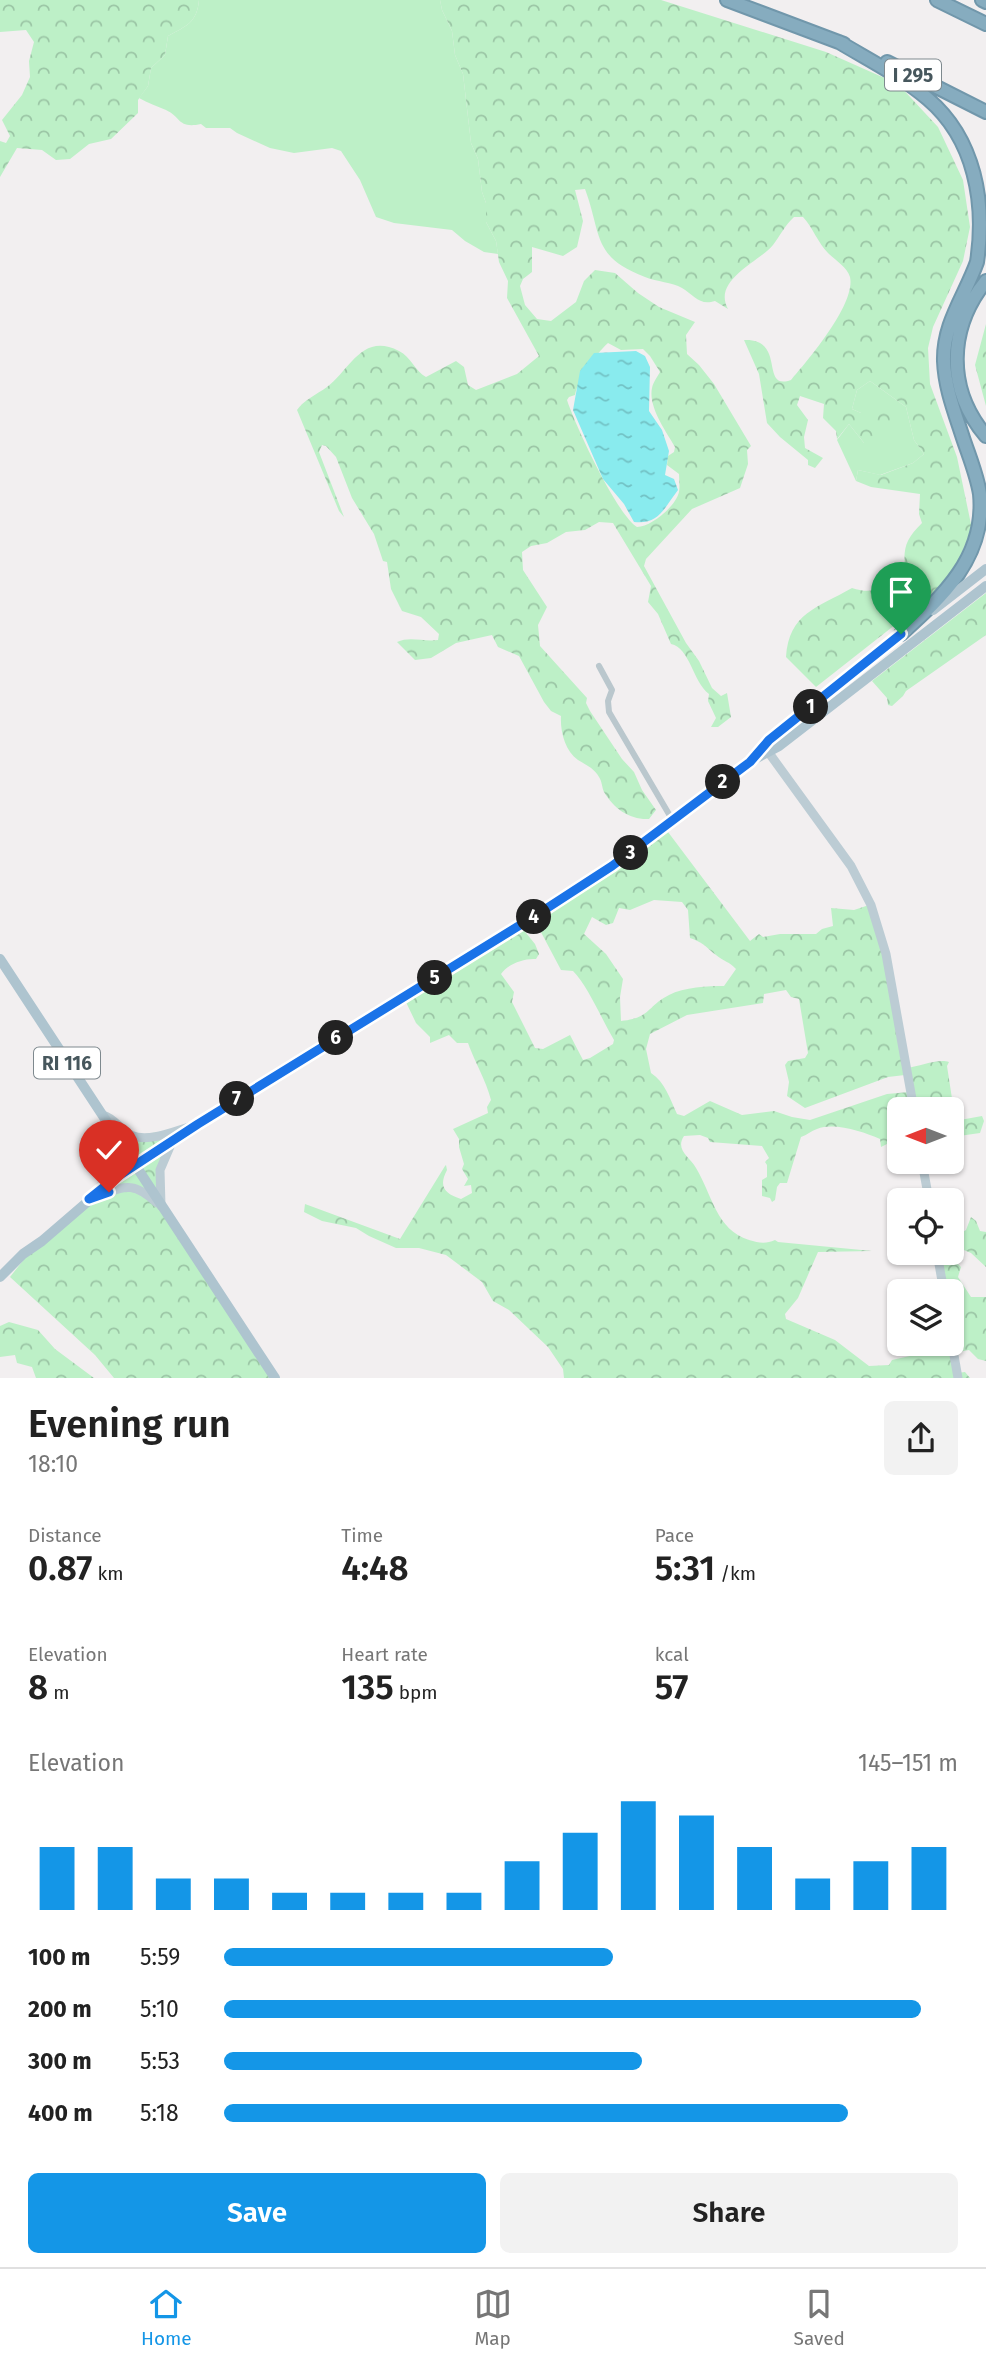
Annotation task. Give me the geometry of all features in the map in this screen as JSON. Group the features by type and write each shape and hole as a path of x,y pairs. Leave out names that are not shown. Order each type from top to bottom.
{"highway":[{"name":"I 295","path":"727,0 839,42 917,76 986,112"},
{"path":"937,0 986,24"},
{"path":"839,42 912,87 945,116 970,153 983,197 984,220 979,253 950,321 944,353 947,385 979,488 980,531 970,559 954,584 901,634"},
{"path":"986,281 975,296 961,325 956,363 964,401 986,436"}],"main road":[{"path":"0,1277 23,1254 42,1241 89,1199 134,1166 612,866 750,762 769,740 986,569"},
{"path":"750,762 769,753 986,586"},
{"name":"RI 116","path":"0,959 275,1378"}],"street":[{"path":"599,666 612,690 608,701 609,712 673,821"},
{"path":"769,753 851,866 871,905 886,954 912,1097"},
{"path":"101,1115 109,1117 128,1133 138,1137 164,1134 198,1124"},
{"path":"89,1199 103,1184 114,1160 111,1136 101,1115"},
{"path":"161,1208 160,1171 173,1140"},
{"path":"89,1199 115,1189 132,1187 142,1190 161,1208"},
{"path":"954,1356 958,1378"}],"green space":[{"path":"0,0 199,0 193,19 168,36 165,55 151,68 148,86 138,100 138,113 111,139 89,144 70,159 56,160 42,150 17,148 0,177 0,141 6,143 10,136 2,120 22,95 30,77 29,61 34,42 26,30 0,32"},
{"path":"199,0 440,0 452,31 455,55 463,74 471,143 478,159 486,203 486,222 496,241 498,254 484,252 452,230 394,223 376,217 360,180 341,151 332,148 294,153 270,148 230,128 184,124 166,110 139,98 148,86 151,68 165,55 168,36 193,19"},
{"path":"440,0 661,0 826,52 898,84 938,127 963,180 970,227 963,261 933,327 928,348 930,384 957,457 972,529 952,575 933,595 816,687 786,657 793,630 807,614 852,588 875,590 893,580 905,569 907,544 922,523 919,514 920,494 871,487 856,481 858,470 881,475 913,463 924,454 914,440 906,407 870,381 857,390 852,409 861,413 878,402 890,416 890,431 875,443 864,443 849,424 837,439 836,431 823,418 824,404 800,396 797,405 808,420 804,437 805,448 823,458 815,468 808,465 808,460 767,423 759,374 744,340 757,342 765,347 776,378 782,381 791,380 819,346 846,302 850,288 848,273 824,249 803,217 794,217 773,245 732,280 726,289 728,309 715,301 701,301 678,286 645,277 616,261 607,252 597,232 585,189 575,190 583,221 577,247 563,256 532,247 532,272 523,279 520,286 525,305 537,319 551,321 576,302 584,281 595,270 615,273 659,307 695,322 686,335 687,354 714,384 751,446 747,450 748,464 740,488 692,509 646,559 644,566 712,688 721,696 727,693 731,717 718,727 711,727 716,718 708,701 709,694 699,682 683,652 671,644 658,614 648,602 651,586 613,523 599,522 585,530 566,532 547,543 531,546 522,552 523,570 547,607 538,625 540,646 587,698 590,711 622,759 634,772 656,810 649,819 629,815 613,804 604,792 597,774 573,756 561,728 561,716 551,711 544,702 519,656 498,647 492,635 456,643 431,658 415,660 397,642 407,639 438,640 439,634 421,617 402,611 391,589 387,562 383,561 374,534 352,498 336,457 322,445 319,452 344,517 339,511 297,410 335,380 358,356 375,346 386,346 399,351 426,377 456,361 464,367 468,385 476,390 517,374 539,356 507,298 508,281 499,262 496,241 486,222 486,203 478,159 471,143 463,74 455,55 452,31","holes":["608,343 621,350 643,349 660,372 651,395 659,419 675,447 674,452 668,456 667,465 679,474 677,498 656,520 637,527 608,488 578,429 567,400 575,395 588,367"]},
{"path":"986,324 986,406 975,365"},
{"path":"870,381 906,407 914,440 924,454 913,463 880,475 858,470 856,481 837,440 849,424 864,443 861,413 852,409 857,390"},
{"path":"986,593 986,635 906,691 892,706 888,705 887,698 872,681"},
{"path":"665,828 750,941 759,934 763,937 816,934 833,926 831,908 854,910 869,905 878,926 907,1068 949,1062 947,1066 952,1097 887,1097 887,1144 881,1147 880,1139 840,1127 824,1127 801,1137 787,1183 780,1183 772,1202 770,1198 762,1196 762,1180 767,1177 765,1162 769,1158 762,1146 710,1142 708,1138 700,1135 684,1136 681,1145 702,1178 722,1220 738,1235 759,1242 775,1240 872,1251 818,1252 798,1298 785,1314 786,1319 835,1340 869,1366 889,1365 892,1360 910,1356 954,1356 957,1373 965,1372 970,1378 564,1378 563,1369 548,1347 509,1310 493,1301 482,1282 446,1255 419,1248 396,1248 356,1228 322,1221 304,1212 305,1204 400,1239 446,1165 443,1185 447,1192 461,1199 472,1193 471,1185 464,1186 468,1179 462,1169 464,1164 459,1139 453,1129 488,1113 487,1107 491,1100 489,1093 468,1043 457,1043 449,1035 430,1043 430,1037 416,1023 404,998 522,928 535,944 539,954 536,959 521,961 501,974 514,992 512,1002 535,1048 543,1049 570,1035 583,1060 590,1058 613,1044 614,1040 584,985 573,971 561,970 534,919","holes":["654,900 682,902 688,910 690,938 736,969 724,986 675,992 644,1014 621,1021 620,997 623,979 606,954 584,934 592,917 606,925 613,923 619,908 630,910","786,990 791,997 799,999 808,1053 805,1058 788,1061 785,1065 789,1082 787,1096 805,1108 888,1077 905,1075 909,1092 887,1094 810,1120 774,1111 742,1115 710,1101 684,1116 677,1114 664,1086 651,1073 646,1049 650,1034 687,1015 763,1003 764,994"]},
{"path":"982,1116 984,1121 980,1133 964,1135 964,1119"},
{"path":"111,1126 132,1136 179,1129 162,1160 164,1206 276,1378 114,1378 95,1355 10,1277 25,1258 135,1164"},
{"path":"971,1217 980,1231 986,1232 986,1267 964,1250 966,1230"},
{"path":"939,1265 959,1265 961,1267 959,1279 941,1279"},
{"path":"964,1286 971,1297 986,1297 986,1361 978,1359 969,1350 964,1351"},
{"path":"9,1322 38,1330 55,1349 94,1378 36,1378 32,1367 17,1363 15,1355 0,1357 0,1326"}],"water":[{"path":"636,351 645,356 650,367 649,411 662,430 669,451 665,475 674,479 678,490 660,514 642,522 634,522 624,504 603,479 573,410 580,371 594,353"}],"route":[{"path":"109,1192 89,1199 114,1179 198,1124 612,866 750,762 763,745 901,634"}]}
